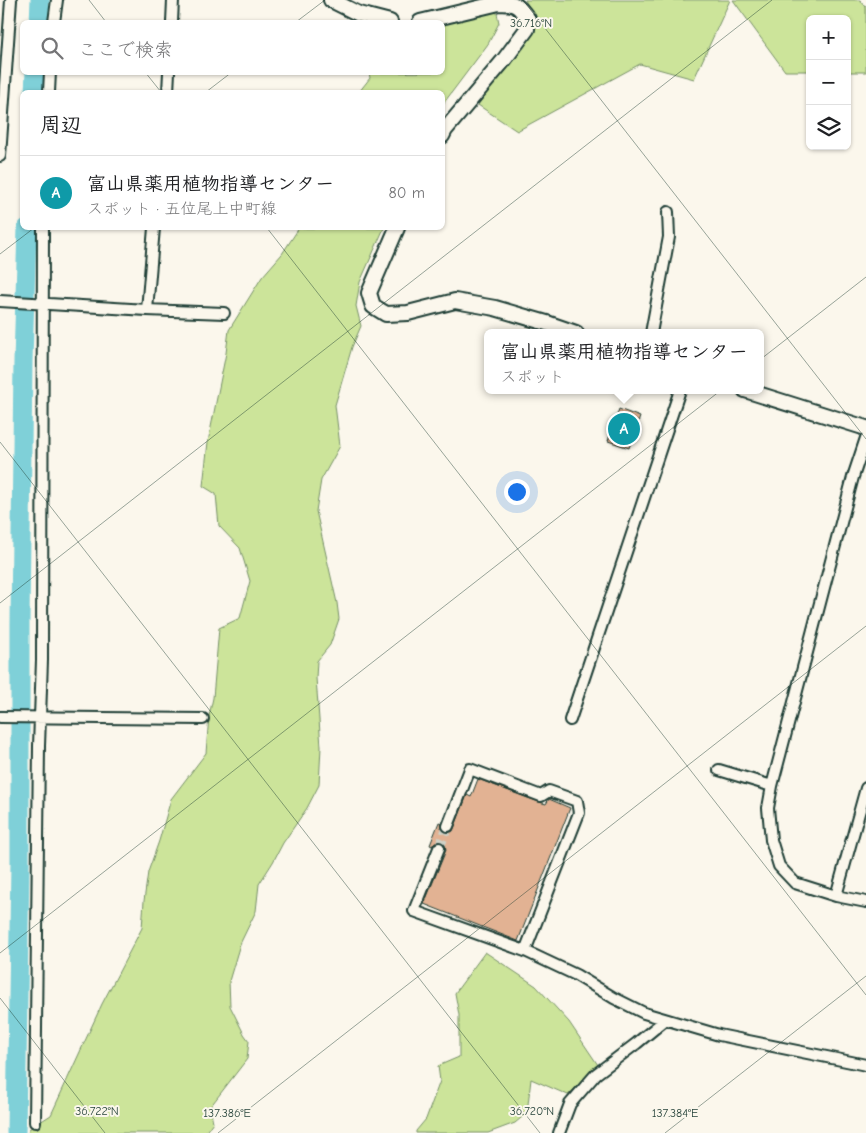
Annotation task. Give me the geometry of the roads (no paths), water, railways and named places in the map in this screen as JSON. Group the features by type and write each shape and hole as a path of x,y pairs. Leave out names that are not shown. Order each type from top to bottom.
{"main road":[{"path":"331,0 359,14 382,20"},
{"path":"428,20 499,3 511,3 518,6 528,18 527,29 445,132"},
{"path":"395,230 369,293 373,306 386,314 408,314 455,301 495,308 564,329"},
{"path":"758,394 866,428"}],"street":[{"path":"0,156 11,0"},
{"path":"54,20 56,0"},
{"path":"172,20 173,0"},
{"path":"49,90 50,75"},
{"path":"168,90 169,75"},
{"path":"652,329 668,237 668,212"},
{"path":"35,1122 39,746 41,717 43,230"},
{"path":"147,310 154,230"},
{"path":"0,301 224,313"},
{"path":"570,720 679,394"},
{"path":"866,438 853,478 772,786 768,808 771,840 778,866 795,883 836,896 866,902"},
{"path":"0,717 203,719"},
{"path":"448,826 470,768 541,796 549,791 577,801 579,813 525,951"},
{"path":"718,770 772,786"},
{"path":"836,896 866,788"},
{"path":"439,848 414,911 525,951 576,975 614,998 644,1013 719,1034 866,1065"},
{"path":"559,1133 570,1104 596,1074 665,1020"}],"waterway":[{"path":"39,20 40,0"},
{"path":"34,90 35,75"},
{"path":"16,1133 20,863 23,361 27,230"}],"tunnel":[{"path":"439,848 448,826"}],"place":[{"name":"富山県薬用植物指導センター","path":"624,429"}]}
